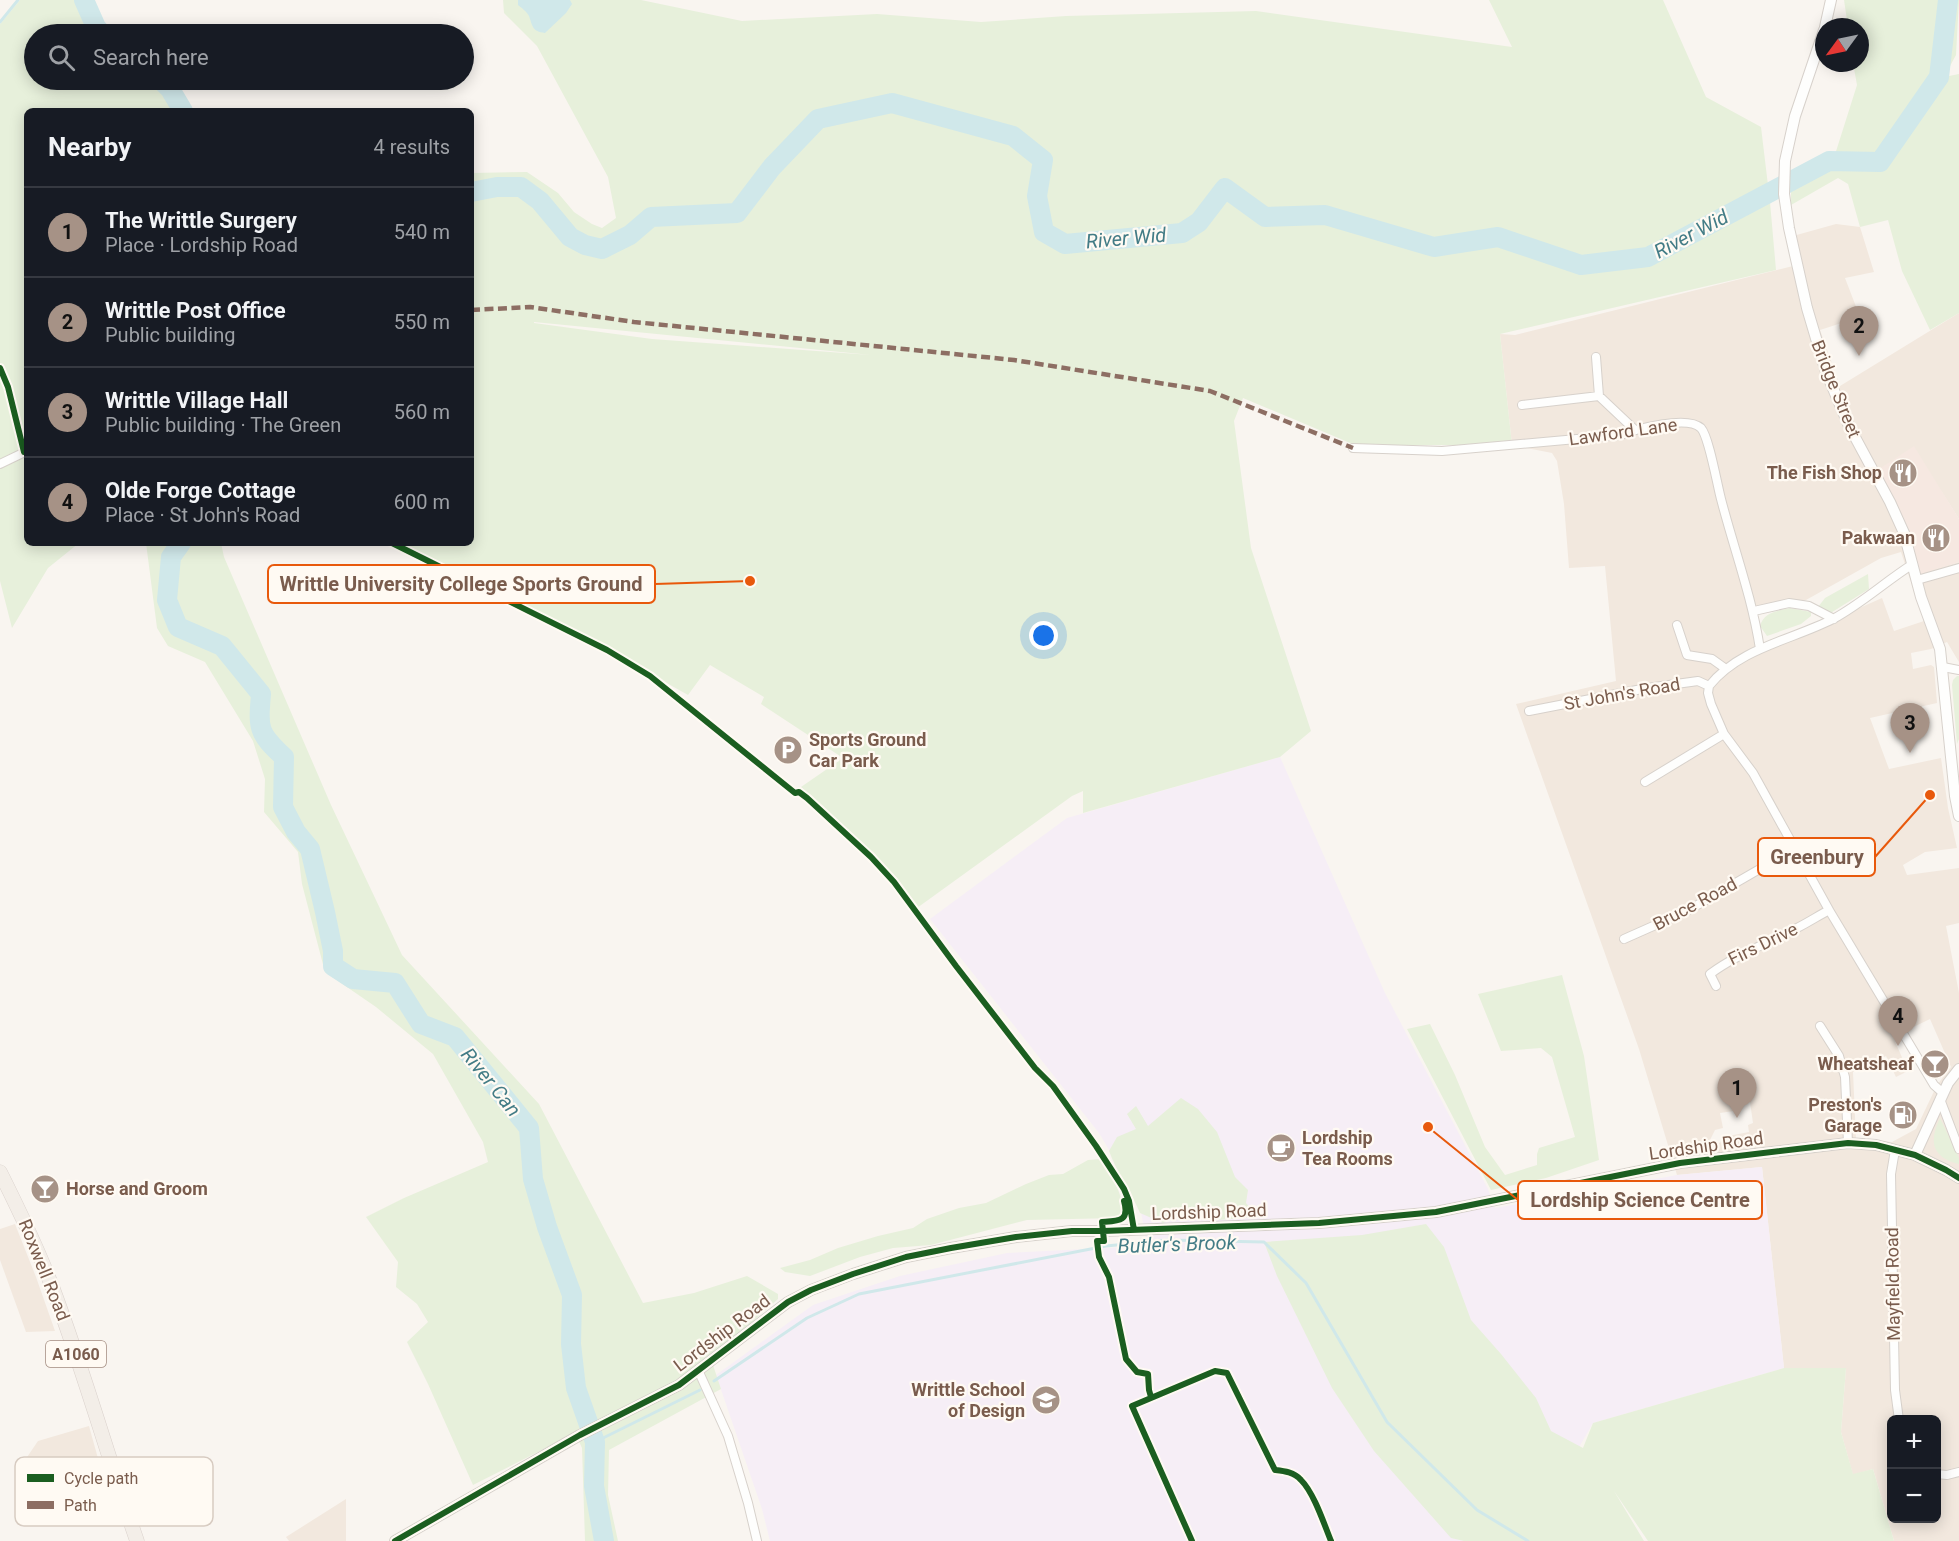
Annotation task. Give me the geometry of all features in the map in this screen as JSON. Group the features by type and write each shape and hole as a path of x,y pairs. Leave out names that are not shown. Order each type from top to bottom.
{"main road":[{"name":"Roxwell Road","path":"0,1172 22,1215 53,1287 110,1457"},
{"name":"Roxwell Road","path":"132,1526 137,1541"}],"street":[{"name":"Bridge Street","path":"1826,18 1831,0"},
{"name":"Bridge Street","path":"1815,55 1795,116 1785,169 1784,194 1807,308 1826,372 1849,426 1904,533 1940,649 1959,816"},
{"path":"1596,357 1599,396 1635,430"},
{"path":"1522,405 1599,396"},
{"name":"Lawford Lane","path":"1353,447 1442,451 1621,435 1635,430 1679,422 1693,424 1701,429 1706,439 1754,610 1760,649"},
{"path":"0,464 24,452"},
{"path":"1709,686 1719,674 1760,649 1834,619 1915,573 1959,568"},
{"path":"1754,610 1789,603 1809,606 1834,619"},
{"path":"1677,625 1687,655 1713,659 1726,669"},
{"path":"1943,667 1959,670"},
{"name":"St John's Road","path":"1528,711 1647,688 1698,681 1709,686 1711,705 1724,735 1753,773 1829,909 1941,1096 1959,1149"},
{"path":"1645,782 1724,735"},
{"name":"Bruce Road","path":"1624,939 1687,911 1796,848"},
{"name":"Firs Drive","path":"1716,986 1710,974 1722,965 1738,955 1796,929 1829,909"},
{"path":"1820,1026 1839,1056 1845,1077 1848,1143"},
{"path":"1915,1155 1941,1096 1959,1069"},
{"name":"Lordship Road","path":"395,1541 580,1435 679,1384 788,1302 811,1290 906,1257 1016,1237 1072,1231 1102,1232 1319,1223 1436,1212 1680,1163 1848,1143 1876,1145 1915,1155 1959,1178"},
{"name":"Mayfield Road","path":"1895,1150 1891,1174 1899,1415"},
{"path":"698,1370 728,1436 757,1541"},
{"path":"1941,1474 1959,1472"}],"shaded area":[{"path":"1836,224 1860,227 1874,272 1845,278 1860,317 1820,330 1840,386 1959,313 1959,519 1940,489 1876,471 1895,501 1920,573 1959,562 1959,662 1947,642 1931,649 1911,653 1913,669 1931,665 1934,667 1937,703 1870,718 1889,769 1941,758 1948,808 1957,848 1925,852 1903,865 1907,875 1959,868 1959,923 1946,926 1959,993 1959,1541 1894,1541 1889,1523 1941,1523 1941,1415 1887,1415 1887,1517 1873,1469 1853,1475 1841,1432 1846,1368 1784,1368 1762,1167 1677,1175 1639,1049 1516,704 1616,681 1605,566 1569,568 1564,504 1557,461 1552,453 1512,445 1500,334 1515,335 1793,266 1793,236","holes":["1901,552 1924,621 1894,631 1882,598 1763,651 1757,613 1806,600 1881,558","1930,1019 1951,1067 1937,1085 1916,1129 1892,1142 1856,1139 1853,1072 1886,1056 1896,1077 1908,1071 1893,1037","1750,1102 1753,1123 1748,1125 1749,1132 1723,1137 1720,1143 1710,1140 1715,1130 1723,1128 1720,1113 1734,1111 1734,1104"]},
{"path":"1914,446 1959,519 1959,562 1920,574 1908,533 1895,501 1876,471"},
{"path":"1280,757 1385,993 1488,1189 1495,1208 1677,1175 1762,1167 1784,1368 1593,1423 1525,1541 770,1541 762,1509 716,1375 813,1305 900,1276 1007,1253 1147,1246 1139,1200 1099,1133 930,919 1067,818"},
{"path":"15,1224 55,1331 26,1332 0,1260 0,1229"},
{"path":"89,1426 98,1457 27,1457 38,1441"},
{"path":"346,1499 346,1541 289,1541 286,1537"}],"green space":[{"path":"20,0 89,0 102,24 24,24 24,90 175,90 187,108 24,108 24,546 75,546 48,568 12,628 0,581 0,24"},
{"path":"503,0 641,0 742,21 877,14 981,22 1066,16 1256,11 1512,47 1489,0 1663,0 1706,97 1761,127 1776,270 1500,334 1512,445 1355,445 1243,398 1234,421 1251,548 1311,731 1280,757 1083,813 1083,791 1072,796 917,908 851,835 801,787 843,758 761,704 764,697 710,665 688,695 555,620 406,546 474,546 474,173 527,172 558,193 574,212 592,224 602,228 616,218 608,177 537,46 504,13","holes":["534,322 871,355 652,339"]},
{"path":"1844,0 1959,0 1956,55 1944,77 1959,74 1959,313 1930,330 1902,271 1888,220 1860,227 1848,184 1838,178 1791,205 1791,185 1832,164 1857,85 1855,72 1869,72 1869,18 1847,18"},
{"path":"146,546 222,546 224,557 331,805 402,955 539,1104 643,1303 694,1293 747,1276 778,1294 778,1299 710,1356 721,1389 609,1450 608,1495 618,1541 585,1541 582,1448 575,1433 473,1485 407,1342 428,1322 417,1304 396,1287 398,1262 366,1217 488,1162 483,1142 433,1054 376,1007 325,972 302,884 298,852 264,812 265,779 253,741 205,662 168,646 157,628"},
{"path":"1868,574 1869,589 1829,614 1818,607 1825,598"},
{"path":"1790,608 1811,612 1811,616 1801,624 1767,636 1760,626 1762,621 1772,613"},
{"path":"1959,676 1959,739 1957,744 1952,685"},
{"path":"1562,975 1584,1056 1599,1160 1546,1178 1491,1190 1407,1029 1430,1024 1455,1075 1485,1147 1505,1175 1537,1165 1539,1148 1575,1137 1552,1057 1541,1048 1501,1051 1478,994"},
{"path":"1181,1098 1198,1109 1217,1132 1235,1177 1248,1190 1246,1203 1258,1217 1218,1220 1206,1215 1179,1217 1163,1223 1140,1213 1109,1151 1117,1137 1136,1129 1127,1114 1136,1106 1148,1126"},
{"path":"1940,1118 1959,1158 1959,1164 1943,1157 1935,1147 1934,1134"},
{"path":"1100,1159 1120,1195 1122,1203 1118,1218 1027,1220 931,1245 893,1248 860,1257 810,1276 785,1272 780,1268 810,1260 838,1248 913,1228 927,1219 959,1208 986,1203 1049,1175 1063,1174 1088,1160"},
{"path":"1426,1224 1444,1247 1471,1320 1536,1398 1551,1431 1583,1448 1593,1423 1784,1368 1846,1368 1841,1432 1853,1474 1873,1469 1894,1541 1648,1541 1614,1491 1644,1541 1464,1541 1451,1538 1374,1451 1332,1388 1277,1276 1264,1242 1362,1235"}],"water":[{"path":"518,0 570,0 572,4 545,33 534,28 528,15 518,5"}],"waterway":[{"path":"0,22 18,0"},
{"name":"River Can","path":"84,0 95,24"},
{"name":"River Wid","path":"474,191 497,187 521,187 540,201 570,237 585,245 602,249 630,235 651,217 737,213 772,167 818,119 892,103 1013,136 1043,160 1037,196 1044,232 1065,244 1182,233 1199,222 1225,188 1265,217 1325,215 1434,247 1498,237 1581,265 1648,257 1829,161 1880,162 1939,77 1948,0"},
{"name":"River Can","path":"171,90 181,108"},
{"name":"River Can","path":"179,546 171,557 167,600 178,627 222,646 261,694 260,723 269,742 284,757 283,807 296,832 310,849 333,951 333,966 353,979 395,983 421,1024 455,1037 529,1128 533,1179 547,1227 572,1295 571,1344 576,1388 595,1442 594,1486 604,1541"},
{"name":"Butler's Brook","path":"714,1381 807,1318 859,1294 1106,1246 1168,1240 1264,1242 1306,1283 1387,1422 1477,1510 1528,1541"},
{"name":"Butler's Brook","path":"595,1442 700,1390"}],"marked path":[{"path":"474,310 530,307 634,322 1014,360 1210,391 1353,448"}],"cycle path":[{"path":"0,368 8,387 24,452"},
{"path":"398,546 607,650 650,676 795,793 799,792 807,798 871,857 894,882 1035,1068 1053,1086 1096,1146 1124,1189 1129,1201 1134,1230"},
{"path":"395,1541 580,1435 679,1385 788,1302 811,1290 906,1257 1016,1237 1072,1231 1319,1223 1436,1212 1680,1163 1848,1143 1876,1145 1915,1155 1959,1178"},
{"path":"1124,1201 1124,1217 1102,1222 1104,1241 1097,1241 1099,1257 1109,1277 1126,1359 1137,1372 1148,1374 1151,1397"},
{"path":"1192,1541 1132,1406 1215,1371 1227,1373 1275,1470 1295,1475 1306,1486 1331,1541"}],"place":[{"name":"Writtle Post Office","path":"1859,356"},
{"name":"The Fish Shop","path":"1903,473"},
{"name":"Pakwaan","path":"1936,538"},
{"name":"Writtle University College Sports Ground","path":"750,581"},
{"name":"Sports Ground Car Park","path":"788,750"},
{"name":"Writtle Village Hall","path":"1910,753"},
{"name":"Greenbury","path":"1930,795"},
{"name":"Olde Forge Cottage","path":"1898,1046"},
{"name":"Wheatsheaf","path":"1935,1064"},
{"name":"Preston's Garage","path":"1903,1115"},
{"name":"The Writtle Surgery","path":"1737,1118"},
{"name":"Lordship Science Centre","path":"1428,1127"},
{"name":"Lordship Tea Rooms","path":"1281,1148"},
{"name":"Horse and Groom","path":"45,1189"},
{"name":"Writtle School of Design","path":"1046,1400"}]}
